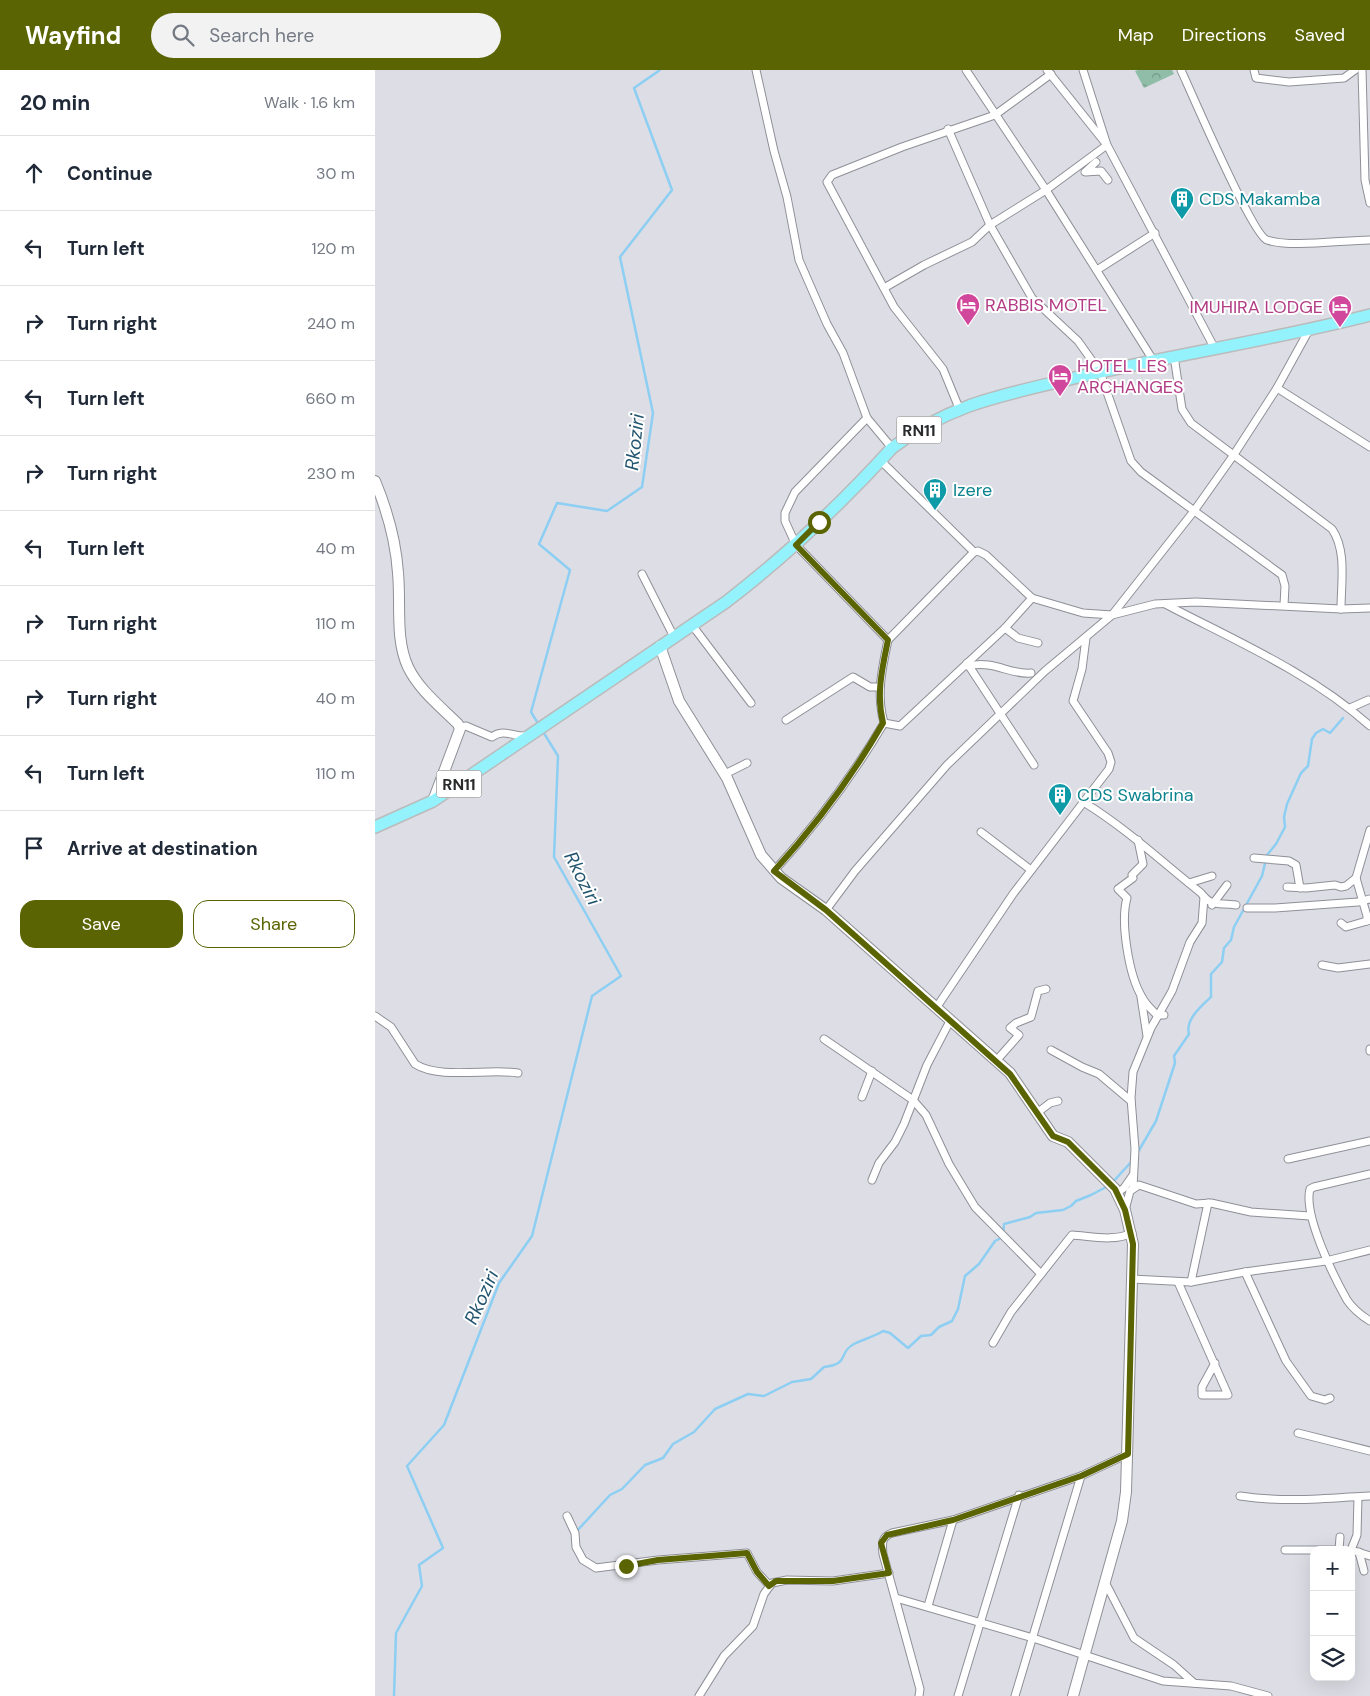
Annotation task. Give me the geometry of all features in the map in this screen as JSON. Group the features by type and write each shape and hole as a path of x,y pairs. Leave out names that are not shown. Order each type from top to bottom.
{"main road":[{"name":"RN11","path":"377,828 433,801 535,734 692,625 772,566 796,545 892,448 907,437 959,408 987,399 1153,360 1309,330 1370,315"}],"street":[{"path":"756,70 774,151 787,197 799,260 827,324 843,353 867,418 892,448"},
{"path":"966,70 1047,190 1153,360"},
{"path":"1083,70 1107,145"},
{"path":"1181,70 1245,207 1260,235 1265,240 1294,243 1370,240"},
{"path":"1254,70 1256,78 1289,82 1344,78 1355,70"},
{"path":"1362,70 1365,180 1370,202"},
{"path":"959,408 943,368 907,325 884,288 827,182 832,175 995,114 1049,72 1107,145 1215,349"},
{"path":"948,130 990,225 1035,302 1077,341 1100,372 1131,461 1141,472 1282,575 1285,586 1284,605"},
{"path":"1104,170 1085,172 1107,145"},
{"path":"884,288 923,265 972,242 990,225 1095,159"},
{"path":"1095,159 1109,180"},
{"path":"1097,270 1155,233"},
{"path":"826,910 859,866 947,765 1001,716 1045,671 1112,615 1194,511 1233,456 1277,388 1309,330"},
{"path":"1174,356 1182,409 1191,423 1332,529 1338,538 1341,551 1341,609"},
{"path":"1277,388 1370,447"},
{"path":"867,418 795,492 787,506 785,521 796,545 888,640"},
{"path":"881,461 974,552"},
{"path":"375,481 392,535 398,570 402,650 407,665 417,682 459,727 460,731 433,801"},
{"path":"774,871 817,822 859,766 883,723 879,707 879,687 888,640 974,552 978,551 986,555 1032,598 1083,613 1112,615 1155,604 1196,602 1341,609 1370,608"},
{"path":"642,574 674,637"},
{"path":"883,723 900,726 1005,628 1032,598"},
{"path":"1165,604 1254,650 1350,708 1370,726"},
{"path":"692,625 751,703"},
{"path":"1005,628 1018,638 1038,643"},
{"path":"936,1008 1031,870 1085,803 1109,769 1111,762 1108,752 1073,701 1082,669 1086,638"},
{"path":"660,646 679,701 725,774 761,855 774,871 826,910 1010,1074 1053,1136 1068,1142 1108,1180 1125,1210 1131,1233 1131,1279 1128,1454 1122,1521 1073,1696"},
{"path":"967,664 995,665 1022,673 1031,673"},
{"path":"967,664 1034,765"},
{"path":"786,720 853,677 870,687 879,687"},
{"path":"1350,708 1368,700"},
{"path":"459,727 466,726 492,737 504,732 521,736 535,734"},
{"path":"725,774 747,763"},
{"path":"1085,803 1112,819 1213,904 1236,905"},
{"path":"1287,887 1346,886 1356,878 1370,830"},
{"path":"981,832 1031,870"},
{"path":"1138,840 1143,864"},
{"path":"1149,1034 1125,939 1124,913 1127,898 1118,889 1133,878 1132,875 1143,864 1156,855"},
{"path":"1254,858 1289,861 1296,864 1300,888"},
{"path":"1189,883 1213,876"},
{"path":"1341,923 1346,927 1369,921 1366,900 1356,878"},
{"path":"1203,911 1213,904 1227,885"},
{"path":"1133,1188 1135,1149 1131,1102 1133,1072 1149,1034 1161,1015 1172,991 1189,942 1202,923 1204,897"},
{"path":"1247,908 1275,908 1366,900"},
{"path":"1322,965 1338,968 1369,965"},
{"path":"996,1061 1019,1035 1010,1028 1016,1023 1031,1017 1038,991 1046,990"},
{"path":"1141,997 1161,1015"},
{"path":"375,1016 391,1027 415,1064 421,1068 457,1072 519,1073"},
{"path":"872,1180 879,1163 895,1142 927,1065 950,1021"},
{"path":"824,1039 913,1100 926,1115 949,1164 975,1207 1041,1274"},
{"path":"1051,1050 1099,1074 1131,1102"},
{"path":"862,1097 872,1071"},
{"path":"1037,1113 1050,1103 1058,1101"},
{"path":"1288,1159 1370,1141"},
{"path":"1370,1174 1310,1190 1308,1206 1326,1261 1347,1300 1355,1310 1370,1321"},
{"path":"1117,1193 1124,1188 1133,1175"},
{"path":"1125,1210 1130,1191 1139,1185 1195,1204 1208,1203 1251,1212 1310,1216"},
{"path":"1191,1282 1208,1203"},
{"path":"993,1343 1005,1320 1072,1235 1103,1238 1126,1236 1131,1233"},
{"path":"1131,1279 1191,1282 1245,1272 1326,1261 1370,1250"},
{"path":"1245,1272 1286,1361 1311,1396 1325,1400 1330,1398"},
{"path":"1178,1282 1215,1363 1228,1394 1201,1395 1215,1363"},
{"path":"1298,1433 1370,1452"},
{"path":"919,1696 919,1688 881,1543 887,1535 953,1520 1081,1476 1128,1454"},
{"path":"1015,1696 1081,1476"},
{"path":"958,1696 1019,1496"},
{"path":"1240,1496 1272,1501 1300,1501 1370,1496"},
{"path":"1358,1496 1357,1534 1351,1550 1370,1556"},
{"path":"567,1516 575,1533 576,1547 583,1560 596,1568 658,1560 747,1553 757,1572 769,1586"},
{"path":"928,1606 953,1520"},
{"path":"1338,1546 1340,1537"},
{"path":"1285,1550 1310,1550"},
{"path":"1359,1552 1364,1571"},
{"path":"699,1696 724,1656 753,1626 764,1594 769,1586 776,1581 833,1581 889,1573"},
{"path":"1105,1582 1134,1638 1174,1665 1194,1683"},
{"path":"896,1598 1033,1638 1174,1683 1231,1686 1268,1696"}],"green space":[{"path":"1172,70 1174,74 1144,88 1135,71"}],"waterway":[{"name":"Rkoziri","path":"539,725 531,712 570,570 539,544 557,503 607,511 642,487 653,413 620,257 672,190 634,88 660,70"},
{"path":"1138,1152 1156,1121 1175,1063 1174,1056 1189,1034 1189,1024 1199,1009 1211,997 1211,974 1222,962 1224,948 1231,940 1234,927 1262,876 1267,855 1276,844 1285,827 1284,817 1287,804 1301,773 1308,766 1312,739 1316,733 1323,729 1330,733 1343,718"},
{"name":"Rkoziri","path":"394,1696 396,1633 422,1586 419,1565 443,1548 407,1466 444,1425 499,1283 532,1236 592,996 621,976 554,857 558,756 542,730"},
{"path":"1112,1183 1132,1161"},
{"path":"576,1532 610,1495 622,1489 645,1465 663,1458 673,1444 694,1432 715,1409 748,1394 764,1396 792,1382 811,1379 824,1367 832,1366 841,1361 849,1347 883,1331 890,1333 908,1348 921,1336 931,1335 939,1327 952,1321 958,1309 965,1276 979,1264 995,1241 1003,1237 1004,1224 1030,1217 1036,1213 1063,1210 1076,1201 1108,1186"}],"place":[{"name":"CDS Makamba","path":"1182,220"},
{"name":"RABBIS MOTEL","path":"968,326"},
{"name":"IMUHIRA LODGE","path":"1340,328"},
{"name":"HOTEL LES ARCHANGES","path":"1060,397"},
{"name":"Izere","path":"935,511"},
{"name":"CDS Swabrina","path":"1060,816"}],"route":[{"path":"626,1566 658,1560 740,1556 747,1553 757,1572 769,1586 776,1581 833,1581 889,1573 881,1543 887,1535 953,1520 1081,1476 1128,1454 1133,1244 1125,1210 1115,1189 1068,1142 1053,1136 1010,1074 826,910 774,871 817,822 859,766 883,723 879,707 879,687 888,640 796,545 819,522"}]}
